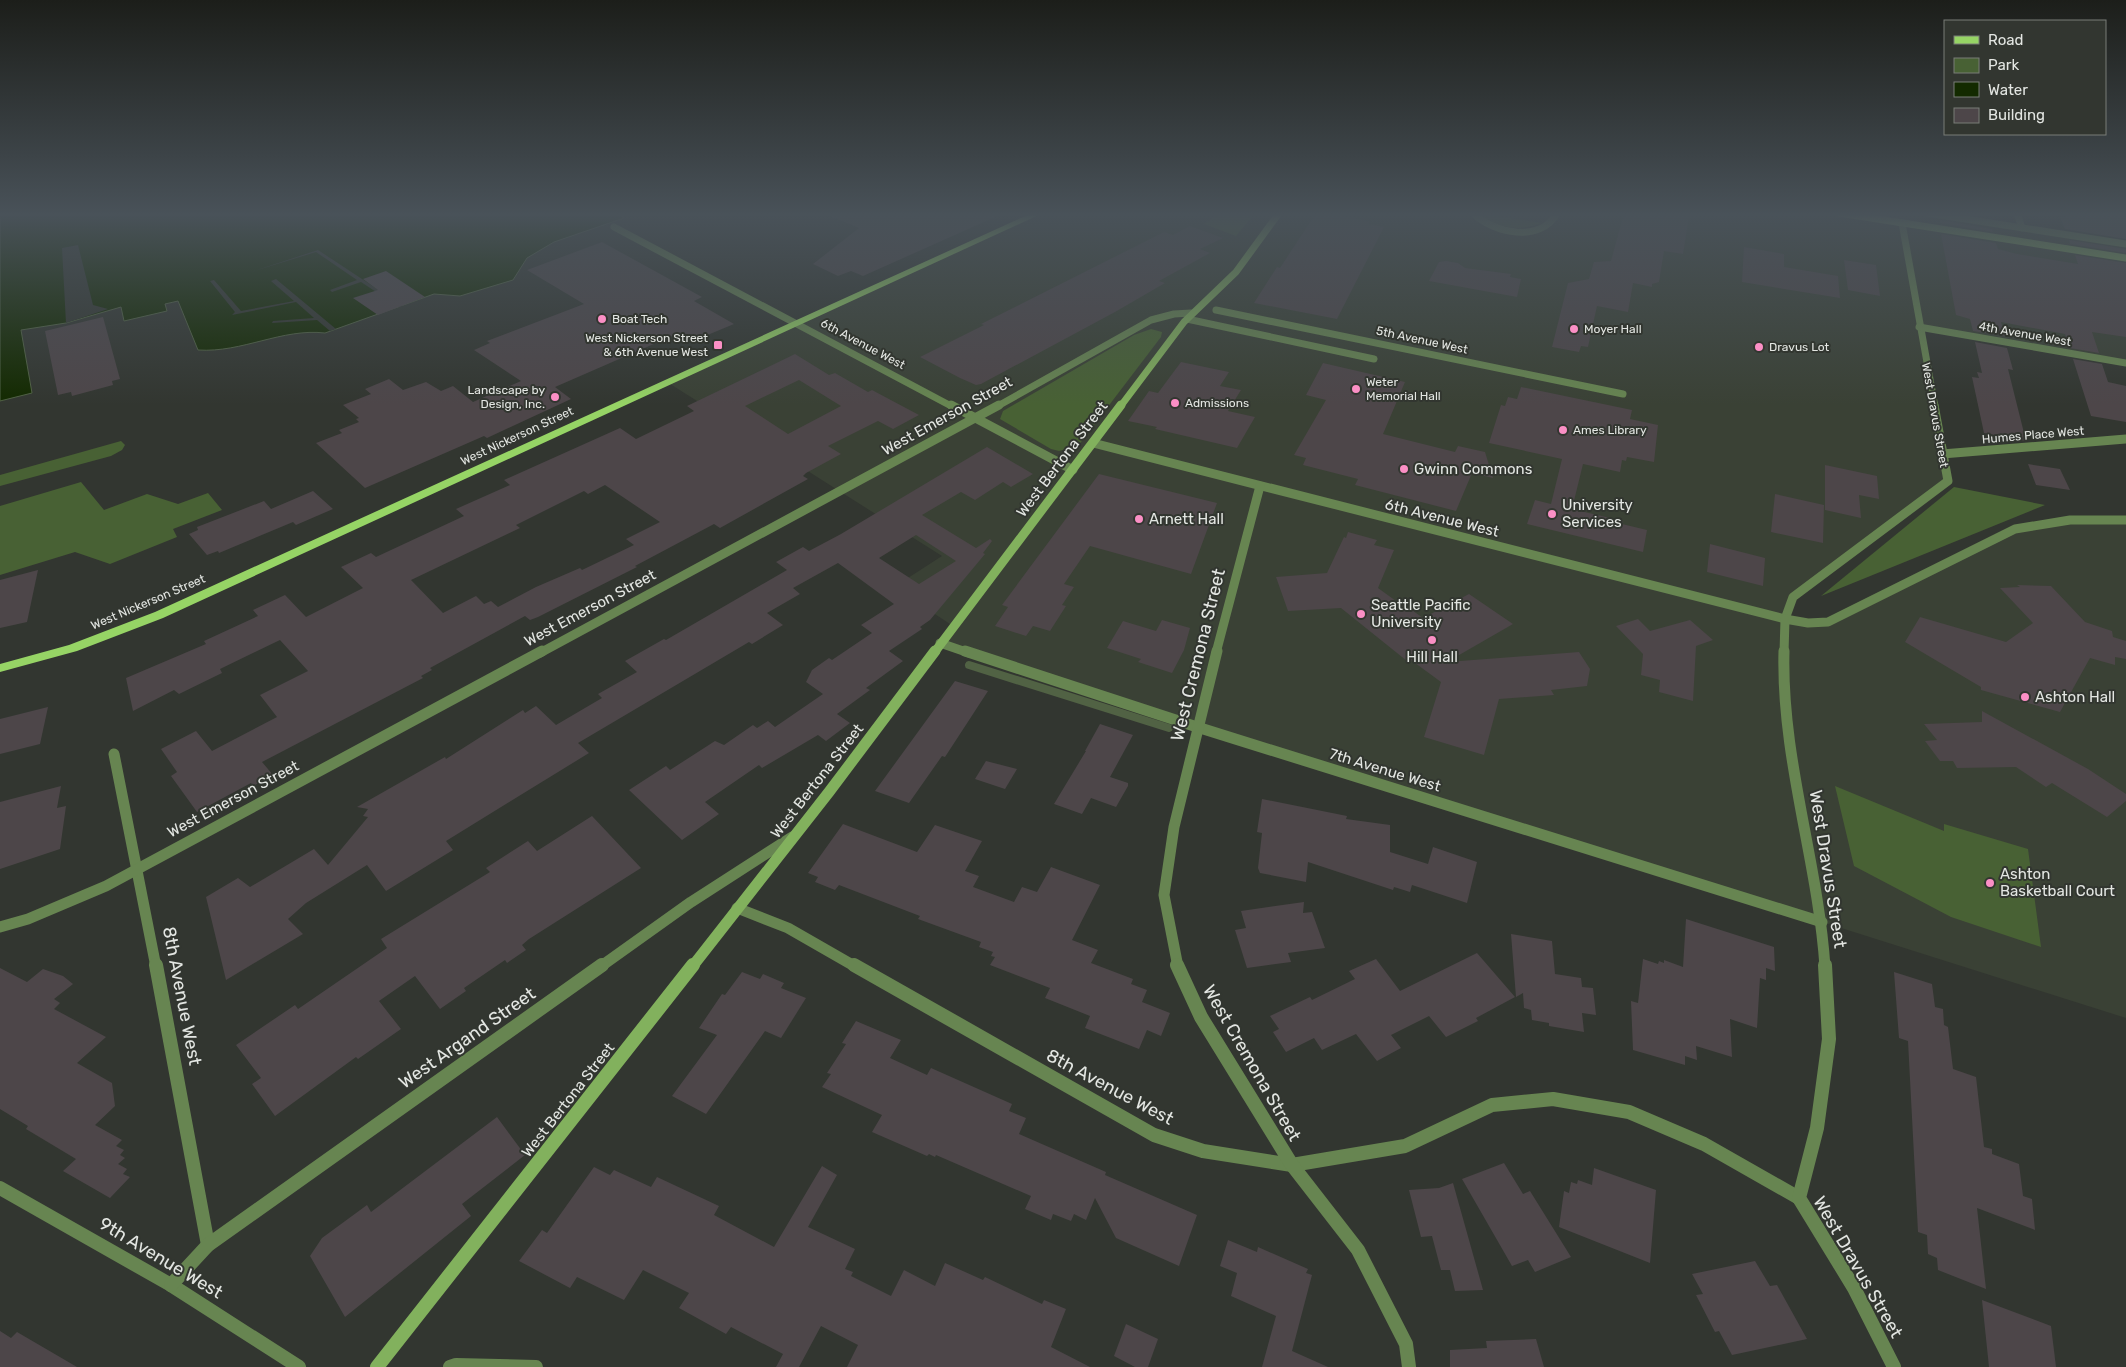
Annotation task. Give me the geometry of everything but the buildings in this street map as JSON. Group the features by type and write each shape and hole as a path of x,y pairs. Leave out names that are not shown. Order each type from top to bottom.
{"main road":[{"name":"West Nickerson Street","path":"0,668 73,648 159,615 899,277"}],"street":[{"name":"6th Avenue West","path":"709,277 1073,470"},
{"name":"West Bertona Street","path":"377,1367 795,835 1189,316 1231,277"},
{"name":"West Dravus Street","path":"1894,1367 1854,1288 1799,1198 1817,1128 1829,1039 1822,922 1791,753 1784,658 1785,619 1792,597 1944,486 1948,481 1911,277"},
{"name":"5th Avenue West","path":"1216,310 1624,394"},
{"name":"West Emerson Street","path":"0,927 28,919 106,886 974,419 1150,320 1174,314 1189,316 1374,359"},
{"name":"4th Avenue West","path":"1919,326 2126,363"},
{"name":"Humes Place West","path":"1942,454 2126,439"},
{"name":"6th Avenue West","path":"1093,443 1785,619"},
{"name":"West Cremona Street","path":"1260,486 1197,727 1174,827 1164,895 1175,960 1201,1017 1292,1165 1358,1250 1406,1344 1409,1367"},
{"path":"1785,619 1808,623 1828,622 2015,529 2046,522 2103,519 2126,520"},
{"name":"7th Avenue West","path":"940,643 1197,727 1822,922"},
{"name":"8th Avenue West","path":"114,754 172,1046 208,1245"},
{"name":"West Argand Street","path":"171,1285 208,1245 691,902 795,835"},
{"name":"8th Avenue West","path":"737,908 788,928 1154,1135 1203,1151 1292,1165 1405,1146 1492,1105 1553,1099 1629,1112 1704,1144 1799,1198"},
{"name":"9th Avenue West","path":"0,1188 171,1285 299,1367"},
{"path":"450,1367 465,1365 536,1367"}],"shaded area":[{"name":"Seattle Pacific University","path":"899,277 2126,277 2126,363 1920,327 1948,481 1793,597 1785,618 1828,622 2015,529 2046,522 2126,520 2126,1018 940,643 953,626 894,587 942,556 667,382"}],"green space":[{"path":"1151,329 1162,332 1161,337 1078,446 1059,451 1051,449 1000,419 1003,411 1134,335"},
{"path":"121,441 125,445 122,450 111,456 0,486 0,475"},
{"path":"81,482 104,510 147,494 178,504 208,493 222,510 173,529 177,537 110,564 75,552 0,575 0,506"},
{"path":"1954,487 2045,505 1821,596"},
{"path":"1835,786 1944,831 1944,824 2028,849 2041,947 1951,917 1854,866"}],"water":[{"path":"0,277 515,277 513,280 460,296 434,294 325,333 293,334 214,350 198,350 178,301 165,304 167,311 124,321 121,307 66,323 21,330 32,393 0,401"}],"pier":[{"path":"64,277 86,277 93,305 108,309 66,323"},
{"path":"352,277 359,277 403,306 399,307 361,282 332,292 330,290 357,280"},
{"path":"276,279 336,329 330,331 317,320 272,323 273,321 314,318 296,302 232,315 235,312 210,281 214,280 241,311 294,301 271,281"}],"waterway":[{"path":"969,665 1169,728"}],"place":[{"name":"Boat Tech","path":"602,319"},
{"name":"Moyer Hall","path":"1574,329"},
{"name":"West Nickerson Street & 6th Avenue West","path":"718,345"},
{"name":"Dravus Lot","path":"1759,347"},
{"name":"Weter Memorial Hall","path":"1356,389"},
{"name":"Landscape by Design, Inc.","path":"555,397"},
{"name":"Admissions","path":"1175,403"},
{"name":"Ames Library","path":"1563,430"},
{"name":"Gwinn Commons","path":"1404,469"},
{"name":"University Services","path":"1552,514"},
{"name":"Arnett Hall","path":"1139,519"},
{"name":"Seattle Pacific University","path":"1361,614"},
{"name":"Hill Hall","path":"1432,640"},
{"name":"Ashton Hall","path":"2025,697"},
{"name":"Ashton Basketball Court","path":"1990,883"}]}
